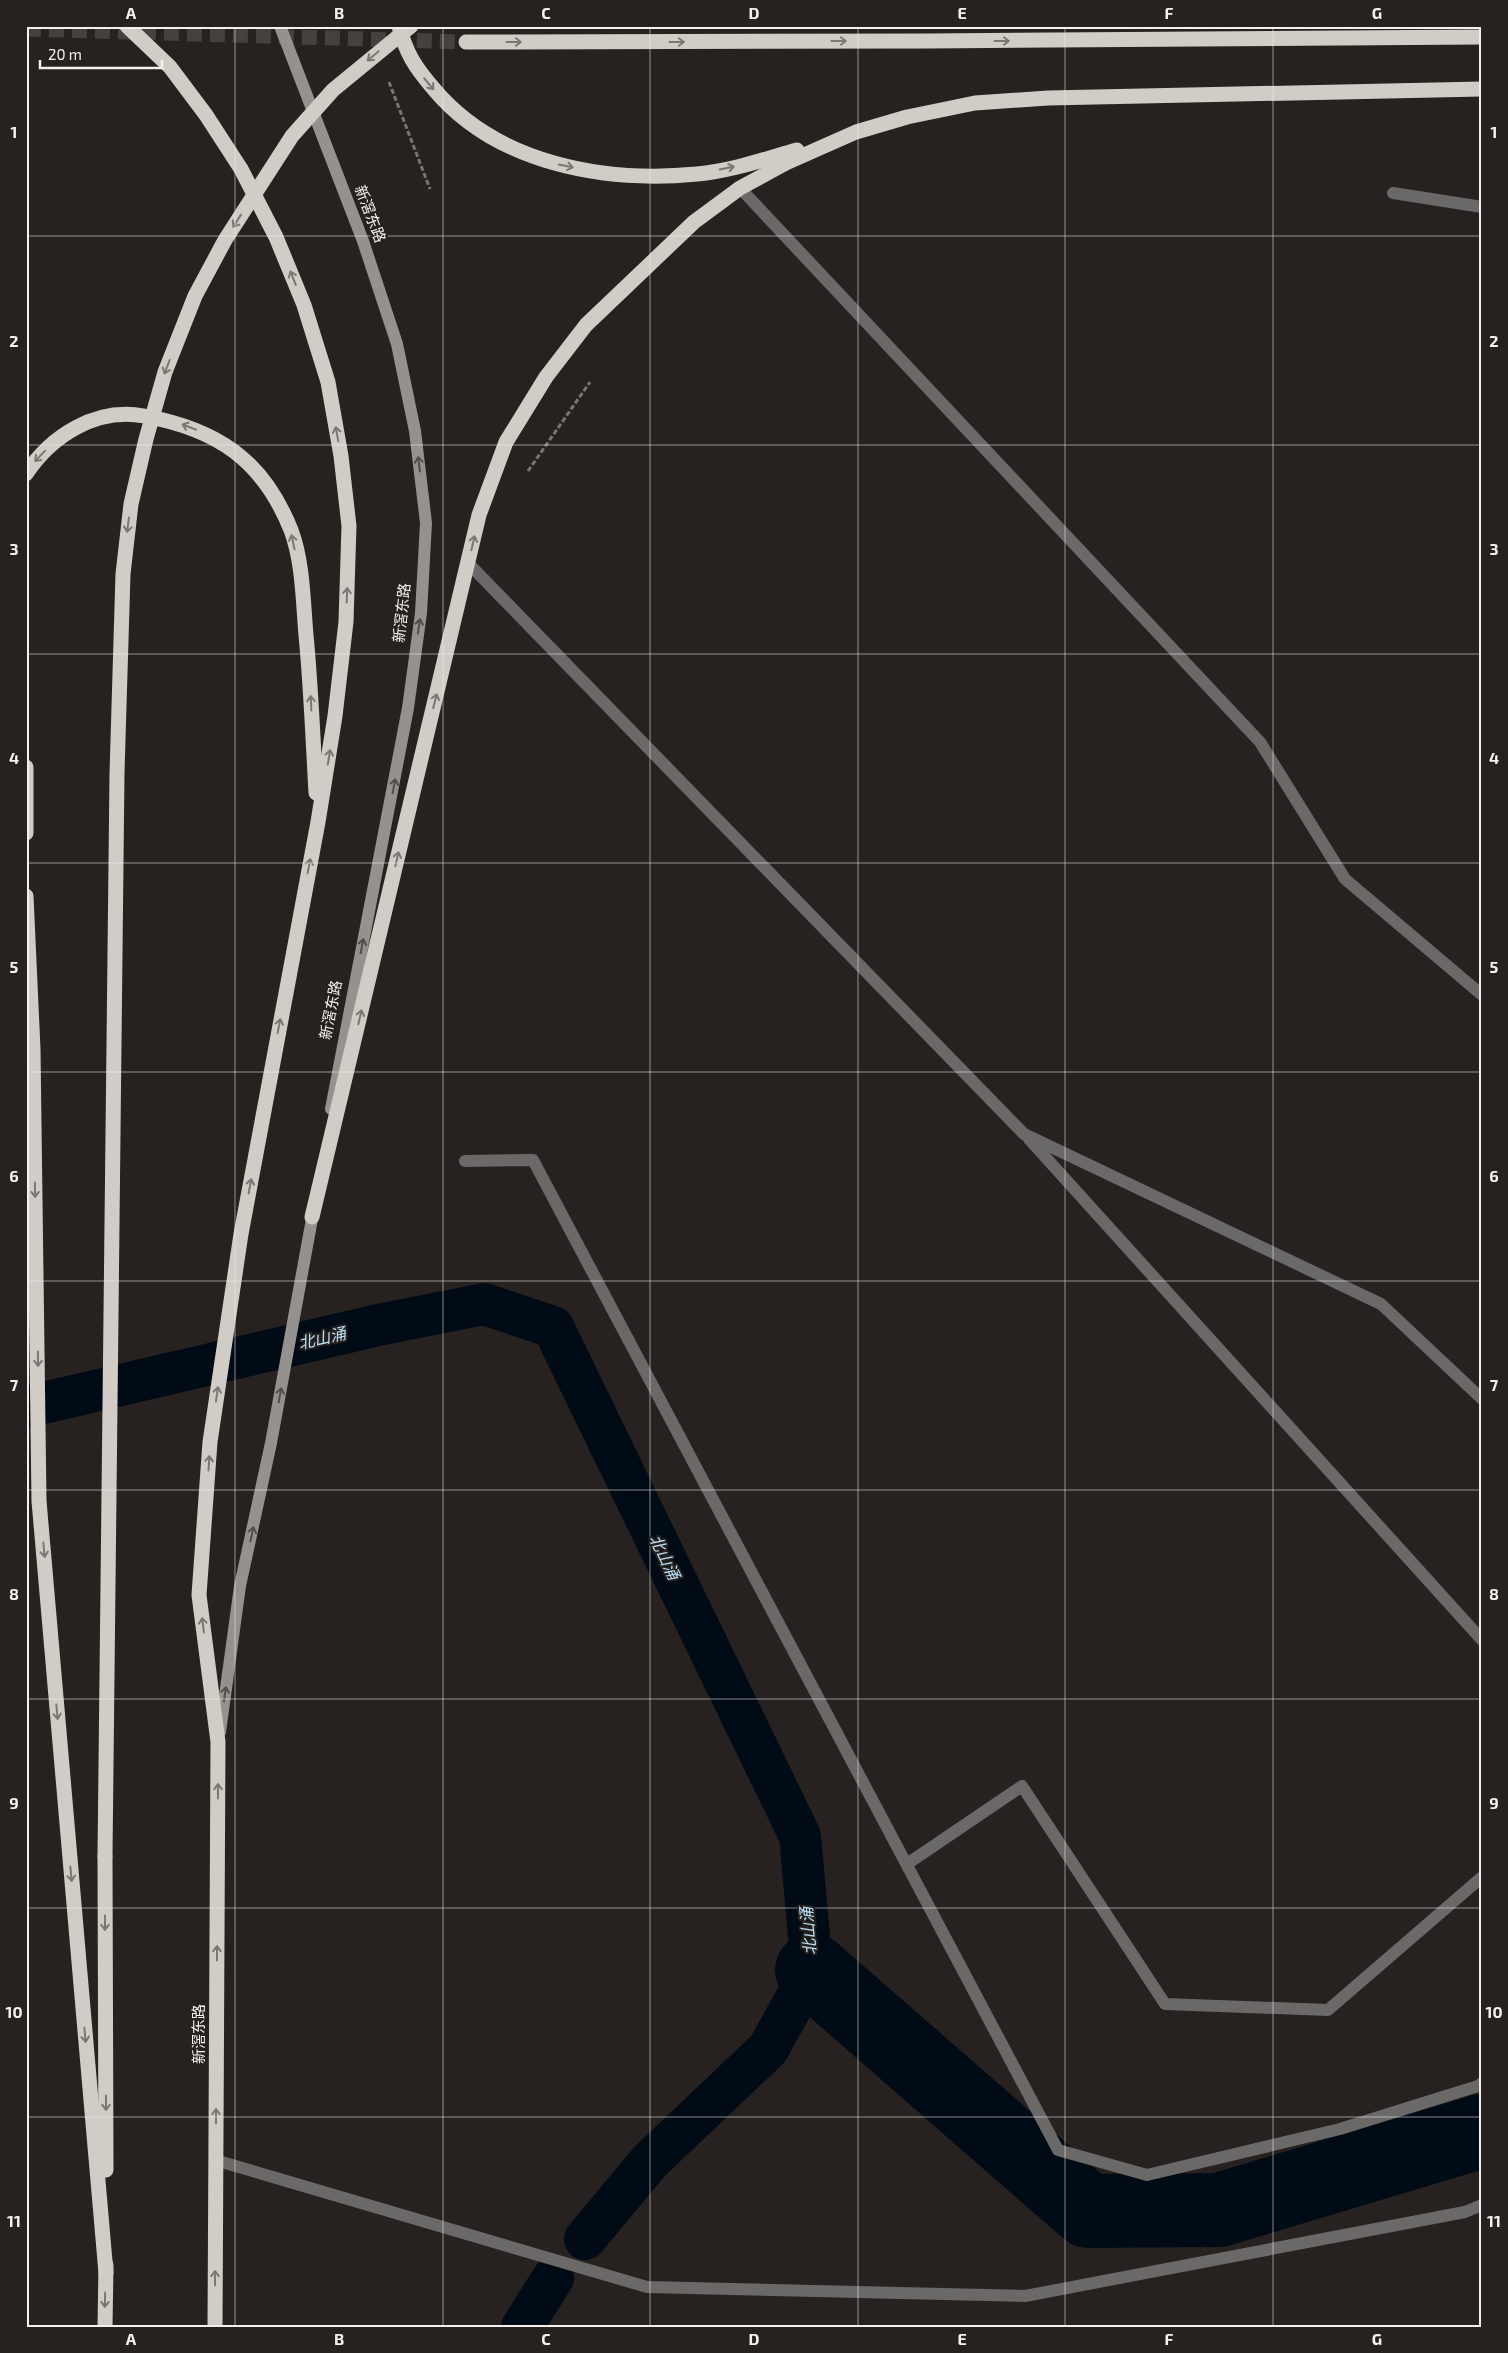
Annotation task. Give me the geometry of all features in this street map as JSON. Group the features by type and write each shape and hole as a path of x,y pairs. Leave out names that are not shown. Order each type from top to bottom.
{"highway":[{"path":"127,26 170,67 206,115 241,169 276,236 304,305 328,382 349,526 346,622 335,716 318,822"},
{"path":"399,26 405,50 446,103 476,128 517,151 563,166 609,173 698,174 753,163 907,117 975,104 1048,98 1482,89"},
{"path":"105,2327 105,1856 117,773 122,574 131,504 146,439 165,372 195,296 225,240 292,136 333,90 411,26"},
{"path":"466,42 1482,37"},
{"path":"312,1218 479,515 506,442 546,377 586,325 694,222 740,188 786,163 856,132"},
{"path":"26,474 35,461 56,440 85,422 114,416 137,415 176,422 204,433 228,446 254,468 274,496 291,531 301,578 318,822"},
{"path":"26,767 26,833"},
{"name":"新滘东路","path":"215,2327 218,1742 199,1595 210,1442 241,1234 270,1069 318,822"},
{"path":"26,896 33,1049 39,1501 106,2273"}],"street":[{"name":"新滘东路","path":"218,1742 240,1586 271,1443 343,1040 408,708 421,613 426,523 415,431 397,344 363,241 280,26"},
{"path":"740,188 1260,742 1345,879 1482,995"},
{"path":"1393,193 1482,207"},
{"path":"468,563 1024,1134 1482,1640"},
{"path":"1024,1134 1381,1304 1482,1399"},
{"path":"465,1161 534,1160 1058,2150 1147,2175 1340,2128 1478,2086 1482,2083"},
{"path":"906,1864 1022,1786 1165,2004 1328,2010 1482,1876"},
{"path":"215,2160 647,2287 1025,2296 1465,2212 1482,2205"}],"path":[{"path":"388,80 430,189"},
{"path":"528,472 590,382"}],"waterway":[{"name":"北山涌","path":"26,1407 383,1324 484,1304 553,1327 800,1836 812,1970 768,2049 650,2161 585,2239"},
{"path":"812,1970 1088,2211 1219,2210 1482,2131"},
{"name":"北山涌","path":"522,2327 553,2278"}],"tunnel":[{"path":"26,29 466,42"}]}
